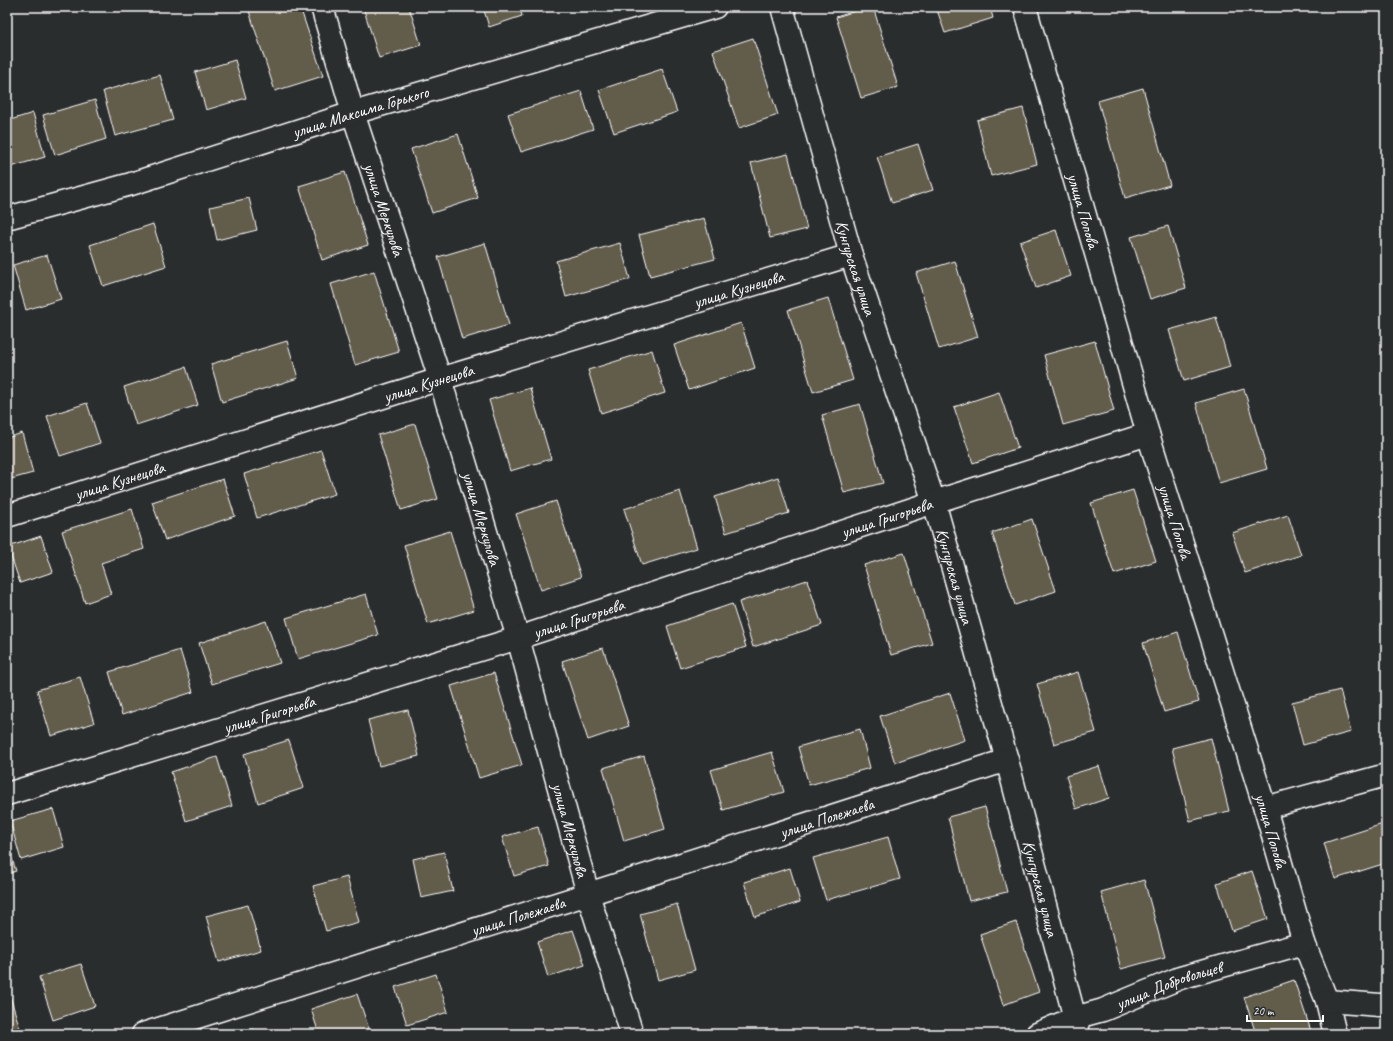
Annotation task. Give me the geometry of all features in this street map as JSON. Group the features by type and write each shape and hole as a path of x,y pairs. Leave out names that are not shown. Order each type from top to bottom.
{"street":[{"name":"улица Меркулова","path":"322,7 353,114 440,379 518,638 588,894 632,1034"},
{"name":"улица Максима Горького","path":"7,218 131,184 353,114 715,7"},
{"name":"Кунгурская улица","path":"782,7 852,255 934,502 1007,760 1077,1026"},
{"name":"улица Попова","path":"1025,7 1148,434 1265,808 1304,943 1327,1001 1335,1034"},
{"name":"улица Кузнецова","path":"7,516 440,379 852,255"},
{"name":"улица Григорьева","path":"7,794 518,638 934,502 1148,434"},
{"name":"улица Полежаева","path":"143,1034 1007,760"},
{"path":"1265,808 1386,775"},
{"name":"улица Добровольцев","path":"1037,1034 1077,1026 1102,1010 1180,978 1304,943"},
{"path":"1327,1001 1380,1006 1386,1004"}],"building":[{"path":"300,7 323,76 275,91 248,8"},
{"path":"363,7 409,7 421,45 379,58"},
{"path":"483,7 520,7 522,16 489,27"},
{"path":"541,7 561,7 543,13"},
{"path":"868,7 873,7 898,87 861,98 836,17"},
{"path":"936,7 990,7 993,18 945,33"},
{"path":"753,38 778,115 739,128 713,51"},
{"path":"235,60 246,98 206,110 195,72"},
{"path":"662,69 677,112 614,133 599,90"},
{"path":"160,75 173,120 115,136 103,91"},
{"path":"1143,88 1170,185 1125,198 1098,101"},
{"path":"581,91 593,129 521,152 508,114"},
{"path":"95,100 106,139 55,155 43,115"},
{"path":"1023,108 1037,164 991,176 977,120"},
{"path":"33,113 45,157 7,168 7,121"},
{"path":"458,134 478,198 432,213 411,149"},
{"path":"918,144 933,190 892,203 877,157"},
{"path":"788,154 807,229 770,238 751,163"},
{"path":"345,172 368,245 322,260 299,186"},
{"path":"249,198 257,230 217,240 210,207"},
{"path":"704,218 715,259 650,276 639,235"},
{"path":"153,224 166,266 103,286 90,245"},
{"path":"1168,226 1186,288 1150,299 1131,237"},
{"path":"1056,230 1071,276 1036,288 1020,242"},
{"path":"485,243 509,325 462,339 438,257"},
{"path":"620,243 630,279 566,297 556,261"},
{"path":"47,255 61,299 26,310 13,265"},
{"path":"955,261 978,337 939,349 916,273"},
{"path":"374,271 399,352 355,365 331,284"},
{"path":"828,298 853,380 813,392 788,310"},
{"path":"1216,317 1230,367 1184,381 1169,330"},
{"path":"741,323 755,368 689,390 674,345"},
{"path":"287,341 298,378 222,402 211,364"},
{"path":"1095,341 1114,411 1063,425 1044,355"},
{"path":"652,350 665,393 601,413 588,370"},
{"path":"186,367 198,405 136,425 124,387"},
{"path":"530,388 551,459 510,471 489,400"},
{"path":"1244,389 1267,469 1219,483 1196,403"},
{"path":"999,392 1018,448 973,463 954,407"},
{"path":"87,403 100,443 60,456 47,416"},
{"path":"860,404 883,483 844,493 822,415"},
{"path":"415,424 438,499 401,510 378,435"},
{"path":"22,433 33,473 7,480 7,438"},
{"path":"321,450 335,494 257,518 244,474"},
{"path":"778,477 789,513 726,533 715,497"},
{"path":"223,479 235,516 165,540 152,502"},
{"path":"1133,490 1156,561 1114,574 1091,503"},
{"path":"680,491 697,548 642,565 624,509"},
{"path":"556,501 581,577 541,590 516,514"},
{"path":"132,509 144,549 101,563 111,594 85,603 62,531"},
{"path":"1288,515 1301,555 1245,573 1232,533"},
{"path":"1032,519 1056,591 1015,605 992,533"},
{"path":"450,531 474,610 428,624 404,545"},
{"path":"41,536 53,572 20,583 8,547"},
{"path":"904,553 932,643 891,655 864,565"},
{"path":"807,580 822,625 753,647 739,602"},
{"path":"366,594 378,635 298,659 286,618"},
{"path":"732,604 746,647 680,668 667,626"},
{"path":"266,621 280,663 212,684 199,643"},
{"path":"1178,632 1199,702 1164,712 1143,643"},
{"path":"603,648 629,726 588,740 562,661"},
{"path":"180,650 193,692 122,715 109,672"},
{"path":"1078,672 1096,732 1054,744 1037,684"},
{"path":"494,673 522,765 479,778 451,686"},
{"path":"80,677 94,723 51,736 37,690"},
{"path":"1340,690 1351,732 1303,745 1292,702"},
{"path":"950,693 965,740 895,763 880,716"},
{"path":"408,710 419,756 379,766 368,720"},
{"path":"860,729 870,768 809,785 798,747"},
{"path":"1211,738 1229,811 1190,821 1172,748"},
{"path":"289,740 304,788 258,803 244,754"},
{"path":"772,752 784,792 723,810 711,770"},
{"path":"644,756 665,829 624,841 603,768"},
{"path":"217,757 232,806 186,821 171,772"},
{"path":"1099,766 1109,798 1076,809 1066,776"},
{"path":"985,807 1007,892 969,901 948,817"},
{"path":"53,809 64,847 21,860 10,821"},
{"path":"1386,823 1386,863 1335,879 1324,843"},
{"path":"538,827 549,866 514,876 502,837"},
{"path":"888,837 900,879 826,900 813,858"},
{"path":"7,843 16,871 7,874"},
{"path":"444,852 453,891 421,898 413,859"},
{"path":"790,868 800,902 755,917 744,882"},
{"path":"1252,871 1268,919 1232,931 1217,883"},
{"path":"347,877 359,922 326,931 313,886"},
{"path":"1144,880 1165,957 1121,969 1101,892"},
{"path":"677,904 695,970 658,980 640,914"},
{"path":"248,905 261,950 219,962 206,916"},
{"path":"1016,922 1039,992 1003,1005 980,934"},
{"path":"573,930 585,965 548,977 537,942"},
{"path":"81,964 95,1006 53,1020 39,977"},
{"path":"436,974 448,1012 407,1025 395,987"},
{"path":"1294,980 1312,1034 1256,1034 1244,997"},
{"path":"7,986 20,1029 7,1033"},
{"path":"357,994 369,1029 355,1034 319,1034 311,1009"},
{"path":"254,1029 256,1034 239,1034"}]}
